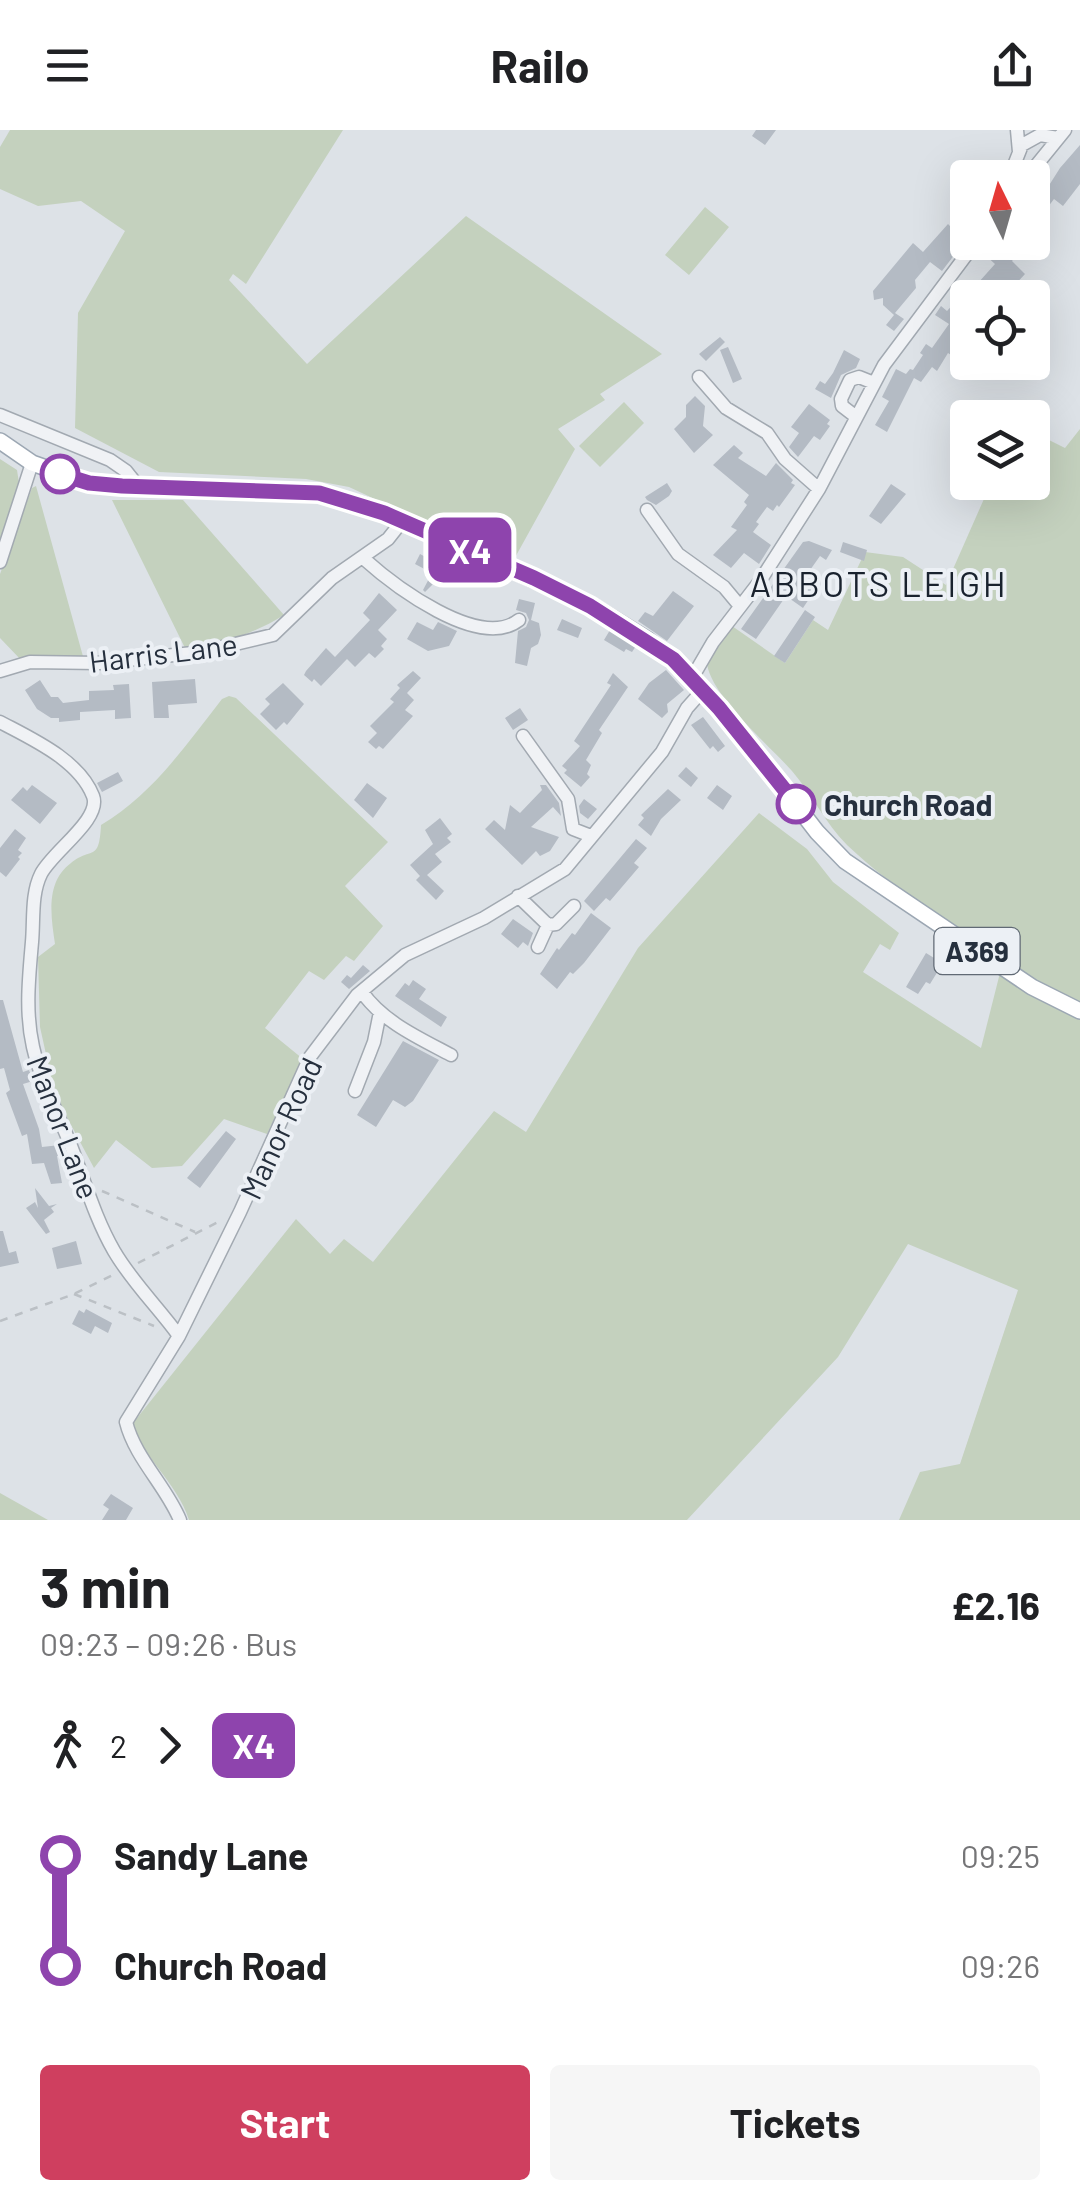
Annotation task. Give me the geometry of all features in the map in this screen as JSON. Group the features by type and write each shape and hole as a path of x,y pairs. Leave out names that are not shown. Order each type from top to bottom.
{"main road":[{"name":"A369","path":"0,442 32,463 89,483 319,493 403,520 590,606 698,684 817,832 845,861 1015,976 1080,1011"}],"street":[{"path":"1017,130 1018,152"},
{"path":"1015,160 1022,145 1040,135 1062,134"},
{"path":"1041,160 1062,134"},
{"path":"698,684 738,604 760,581 819,489 874,383 963,260"},
{"path":"855,416 842,406 841,399 850,380 859,376 874,383"},
{"path":"698,377 726,408 767,433 785,459 819,489"},
{"path":"0,415 110,460 138,486"},
{"path":"0,562 32,463"},
{"path":"647,510 678,554 724,588 738,604"},
{"name":"Harris Lane","path":"0,671 30,662 99,662 202,652 273,635 332,578 388,539 403,520"},
{"path":"362,558 394,587 462,621 496,630 519,620"},
{"name":"Manor Road","path":"180,1520 159,1480 137,1450 126,1422 178,1336 240,1212 310,1057 362,992 405,955 484,918 565,869 662,752 698,684"},
{"name":"Manor Lane","path":"0,722 54,752 83,779 94,798 95,811 86,824 40,875 29,969 32,1046 102,1226 127,1269 178,1336"},
{"path":"523,736 568,799 574,829 592,836"},
{"path":"518,896 548,925"},
{"path":"548,925 556,924 574,906"},
{"path":"538,948 548,925"},
{"path":"362,992 380,1012 450,1055"},
{"path":"356,1091 380,1012"}],"path":[{"path":"83,1182 196,1232"},
{"path":"0,1320 74,1294 240,1212"},
{"path":"74,1294 178,1336"}],"green space":[{"path":"10,130 343,130 246,284 233,274 229,280 307,364 466,216 662,354 600,394 605,400 558,429 575,449 512,563 349,487 306,479 159,472 75,428 78,313 125,231 81,201 38,206 0,189 0,147"},
{"path":"705,207 729,227 689,275 665,255"},
{"path":"624,402 644,423 600,467 579,446"},
{"path":"1080,429 1080,1520 899,1520 920,1472 960,1464 1018,1290 908,1244 838,1357 687,1520 189,1520 176,1493 142,1445 133,1423 296,1219 330,1254 344,1239 373,1262 494,1111 526,1132 638,948 759,813 807,849 833,882 899,933 890,950 880,944 863,972 981,1048 1004,957 903,891 847,845 792,771 730,706 707,664 732,626 785,663 813,620 828,630 865,552 903,557 946,585 984,500 1050,500 1050,440 1065,448"},
{"path":"0,459 17,470 19,483 0,539"},
{"path":"36,486 84,660 22,661 0,638 0,574"},
{"path":"112,500 183,500 284,615 236,637 186,650"},
{"path":"236,698 388,842 345,886 383,926 354,961 346,956 324,980 309,971 265,1028 303,1059 267,1134 224,1119 182,1166 152,1168 116,1140 94,1168 55,1095 40,1027 38,957 55,944 53,890 71,863 96,849 101,825 153,784 222,699"},
{"path":"0,1493 48,1520 0,1520"}],"building":[{"path":"756,130 776,130 765,145 752,136"},
{"path":"1080,145 1080,184 1063,206 1054,199 1050,204 1050,184"},
{"path":"948,224 950,260 942,271 930,262 915,280 916,288 895,313 904,319 894,331 886,325 894,315 883,305 883,298 874,300 873,291 913,243 923,252"},
{"path":"991,260 1013,260 1025,274 1020,280 981,280 995,264"},
{"path":"941,306 947,311 950,308 950,354 937,371 932,367 921,382 914,378 887,432 875,425 889,401 882,397 896,369 906,374 913,370 926,344 932,348 949,324 935,315"},
{"path":"720,337 725,342 706,361 699,354"},
{"path":"728,347 742,379 733,383 720,350"},
{"path":"844,350 860,359 856,368 841,375 831,398 815,389 820,381 825,384"},
{"path":"695,396 705,406 703,426 713,435 694,453 674,429 686,417 686,405"},
{"path":"809,404 830,420 830,426 820,440 814,436 798,457 789,447 799,433 791,427"},
{"path":"734,445 743,453 738,458 766,476 776,463 795,485 779,507 773,511 767,507 756,522 759,524 753,532 771,545 759,564 744,553 731,568 713,555 737,530 731,527 747,505 744,502 749,495 713,465"},
{"path":"667,483 672,491 669,496 656,505 647,500 645,497"},
{"path":"891,484 906,494 881,524 869,516"},
{"path":"803,542 832,550 826,560 820,556 803,580 814,588 811,596 803,608 786,596 756,639 741,629"},
{"path":"843,542 867,550 864,561 840,552"},
{"path":"420,554 457,574 451,585 440,577 423,590 432,573 415,564"},
{"path":"673,591 694,606 667,641 638,621 645,612 653,616"},
{"path":"379,593 397,610 378,630 387,639 381,646 384,649 375,658 369,653 355,667 347,659 321,686 314,679 312,682 304,675 306,671 326,648 335,657 370,620 363,613"},
{"path":"519,599 535,603 531,620 539,623 541,635 538,644 531,648 527,666 515,663 518,631 529,620 526,613 516,610"},
{"path":"805,610 815,617 785,663 774,656"},
{"path":"562,619 582,628 578,638 557,630"},
{"path":"417,622 433,630 438,622 457,631 449,646 428,651 407,639"},
{"path":"610,630 636,646 632,652 624,652 604,640"},
{"path":"666,670 684,690 667,704 668,712 662,718 638,699 649,683"},
{"path":"413,671 421,678 407,693 414,700 405,710 413,716 383,749 376,749 368,742 377,733 370,726 394,702 390,699 400,688 397,685"},
{"path":"613,673 628,687 599,730 602,733 586,760 591,765 587,774 590,777 581,787 564,773 567,770 562,766 580,746 574,741 611,685 607,683"},
{"path":"195,679 197,703 168,705 169,718 154,718 152,682"},
{"path":"40,680 51,697 58,697 63,703 89,700 89,691 114,690 113,685 129,684 131,718 115,719 115,710 80,712 80,720 59,722 59,718 51,718 37,709 25,690"},
{"path":"283,683 304,704 287,725 284,722 276,730 260,714 270,704 265,699"},
{"path":"520,708 528,720 513,730 505,718"},
{"path":"703,717 725,746 718,752 713,746 710,749 691,725"},
{"path":"686,767 698,778 691,787 678,776"},
{"path":"118,772 123,781 102,792 97,783"},
{"path":"367,783 387,798 373,818 354,800"},
{"path":"32,785 57,803 40,824 11,800 23,787 27,791"},
{"path":"540,785 546,785 559,803 561,816 553,807 531,827 559,837 550,851 540,856 536,851 522,865 485,829 494,820 505,830 510,805 520,813 542,790"},
{"path":"717,785 732,796 723,810 707,798"},
{"path":"668,789 681,800 661,819 651,836 638,825 644,818 641,815"},
{"path":"584,799 597,809 588,819 580,813"},
{"path":"440,818 452,834 447,838 451,842 435,854 442,862 427,875 444,891 436,900 416,880 420,876 410,865 433,844 425,830"},
{"path":"15,829 26,838 18,850 22,853 20,859 6,877 0,872 0,848"},
{"path":"636,839 647,848 634,863 639,867 610,901 606,898 594,911 584,901"},
{"path":"591,913 611,928 557,989 540,974 557,948 572,933 575,935"},
{"path":"513,919 533,933 528,946 523,942 518,948 501,934"},
{"path":"926,953 939,961 934,969 938,971 918,994 906,987"},
{"path":"363,965 370,971 349,989 341,982 347,975 351,978"},
{"path":"413,980 426,989 419,999 447,1017 441,1027 395,996 405,983 409,986"},
{"path":"0,1000 23,1072 29,1070 33,1081 23,1084 42,1147 60,1145 64,1155 57,1156 62,1183 51,1184 44,1163 32,1164 27,1134 22,1136 6,1093 10,1090 4,1068 0,1069"},
{"path":"403,1041 439,1060 413,1101 405,1107 393,1100 376,1127 357,1115"},
{"path":"226,1131 236,1139 200,1188 187,1178"},
{"path":"35,1188 49,1206 57,1204 44,1220 50,1232 46,1234 26,1208 35,1202 38,1208"},
{"path":"0,1231 9,1253 16,1251 19,1263 0,1267"},
{"path":"76,1241 82,1264 57,1269 52,1248"},
{"path":"86,1309 112,1323 108,1333 95,1326 91,1334 72,1324 79,1310 84,1313"},
{"path":"111,1494 133,1508 126,1520 102,1520 109,1509 103,1505"}],"bus line":[{"name":"X4","path":"60,474 89,483 122,486 319,493 364,505 534,578 590,606 673,659 719,708 796,804"}],"place":[{"name":"Church Road","path":"796,804"}],"district":[{"name":"ABBOTS LEIGH","path":"879,583"}]}
